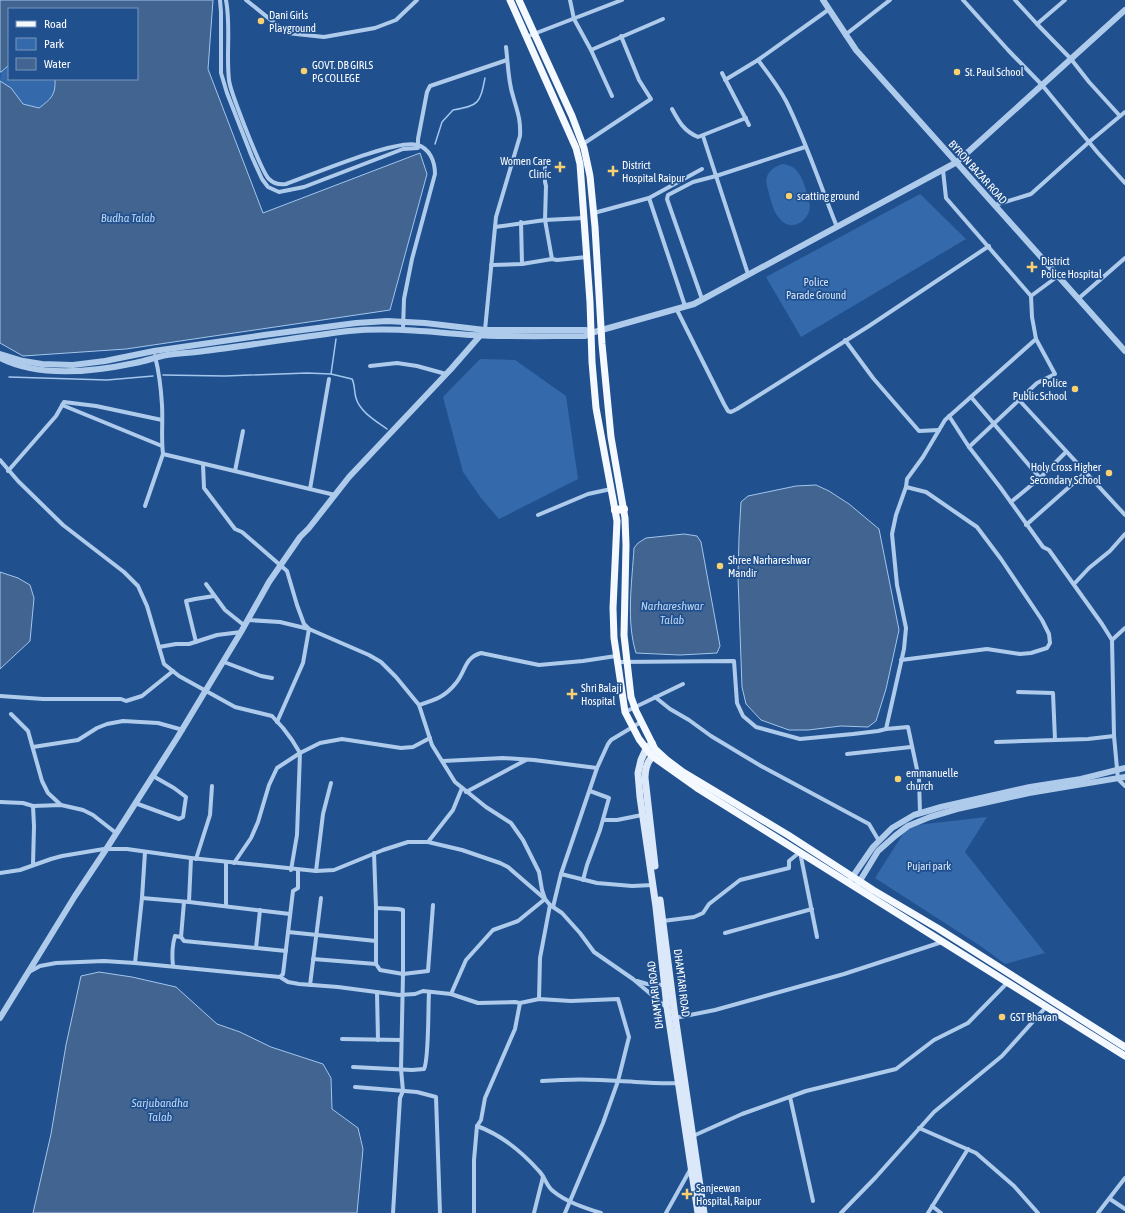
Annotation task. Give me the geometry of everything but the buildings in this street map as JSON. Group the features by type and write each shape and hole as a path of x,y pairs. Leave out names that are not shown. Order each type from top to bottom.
{"main road":[{"path":"510,0 576,148 580,164 596,408 611,489 619,509 617,521 614,638 625,712 632,726 646,749 788,835 943,942 1125,1056"},
{"path":"519,0 572,116 582,144 590,176 610,437 619,509 626,545 624,635 634,707 652,743 655,754 697,788 800,852 851,879"},
{"path":"646,749 652,743"},
{"name":"DHAMTARI ROAD","path":"646,749 641,760 638,773 642,815 653,885 664,985 670,1008 675,1018 682,1083 693,1136 694,1168 704,1213"},
{"name":"DHAMTARI ROAD","path":"655,754 647,767 645,778 652,846 663,921 670,1008 694,1168 698,1213"},
{"path":"858,884 939,929 1125,1047"}],"street":[{"path":"220,0 222,77 258,172 268,187 279,192 304,187 403,149 413,147 426,150"},
{"path":"226,0 229,82 260,163 268,179 280,185 286,184 398,146 418,145 426,150 432,157 435,166 434,174 406,286 403,329"},
{"path":"246,0 287,33 324,37 375,28 389,23 396,20 418,0"},
{"path":"570,0 574,19 591,50 612,96"},
{"path":"526,37 622,0"},
{"name":"BYRON BAZAR ROAD","path":"823,0 828,10 856,50 1125,352"},
{"path":"845,35 890,0"},
{"path":"963,0 1042,85 1125,183"},
{"path":"1015,0 1071,59 1089,82 1120,116"},
{"path":"1037,24 1065,0"},
{"path":"725,80 758,60 828,10"},
{"path":"0,358 31,369 54,371 101,369 135,363 154,354 349,331 403,329 480,335 585,336 676,308 694,304 957,162 1125,10"},
{"path":"591,50 663,19"},
{"path":"582,144 651,99 639,80 622,36"},
{"path":"0,1018 74,896 183,730 224,662 269,582 300,536 309,528 349,477 446,374 485,330 495,227 500,202 520,136 521,126 518,110 512,96 506,47"},
{"path":"418,145 427,92 430,86 507,60"},
{"path":"758,60 774,81 786,102 837,227"},
{"path":"722,73 749,125"},
{"path":"672,109 684,129 698,137 746,118"},
{"path":"995,205 1031,194 1125,112"},
{"path":"703,136 748,274"},
{"path":"702,299 667,199 668,195 674,190 693,182 805,147"},
{"path":"544,163 544,182 546,186 545,220 552,259"},
{"path":"594,213 649,198 702,169"},
{"path":"942,170 946,198 1031,296 1032,317 1036,339 1055,374 1037,383 969,447"},
{"path":"649,198 685,306"},
{"path":"495,227 521,222 584,218"},
{"path":"521,222 522,264"},
{"path":"676,308 728,411 731,412 989,246"},
{"path":"491,265 522,264 552,259 557,260 587,257"},
{"path":"1078,299 1125,258"},
{"path":"1031,296 1058,276"},
{"path":"0,354 23,361 42,364 73,365 356,323 387,321 425,323 485,330 586,330 591,333"},
{"path":"886,729 904,649 906,628 897,585 892,534 896,515 906,488 907,479 923,458 945,420 1036,339"},
{"path":"845,340 873,378 919,430 939,430"},
{"path":"144,506 163,454 162,405 159,371 154,354"},
{"path":"370,366 397,363 417,366 446,374"},
{"path":"310,489 329,379"},
{"path":"971,397 1040,478"},
{"path":"1019,400 1125,515"},
{"path":"8,471 56,416 64,402 96,406 162,420"},
{"path":"62,405 162,446"},
{"path":"949,416 969,447 1011,502 1026,525 1043,547 1049,550 1074,584 1112,640 1114,736 1118,769 1125,786"},
{"path":"235,472 243,431"},
{"path":"1011,502 1040,478 1066,452"},
{"path":"163,454 335,495"},
{"path":"0,460 8,471 64,525 124,572 138,586 147,606 164,664 179,676 235,707 272,716 292,740 300,753 297,835 291,870"},
{"path":"204,464 204,488 235,529 242,532 281,565 287,572 304,624 309,629"},
{"path":"1026,525 1085,473"},
{"path":"901,660 987,649 1020,654 1031,653 1047,648 1050,643 1049,634 1042,620 1001,559 977,527 926,492 906,488"},
{"path":"538,514 588,494 611,489"},
{"path":"1074,584 1089,568 1110,551 1125,534"},
{"path":"206,584 225,610 246,623 280,622 309,629 350,646 381,662 407,689 419,705 432,745 455,782 486,807 511,823 523,840 539,872 545,899"},
{"path":"196,642 186,601 214,596"},
{"path":"1112,640 1125,628"},
{"path":"277,722 303,663 309,629"},
{"path":"159,647 196,642 217,635 241,632"},
{"path":"419,705 440,698 456,683 466,664 473,655 481,653 539,665 617,659 627,662 734,661 737,703 744,716 756,727 800,739 886,729 908,728 919,779 920,813"},
{"path":"224,662 261,676 272,678"},
{"path":"0,696 43,699 121,699 126,701 142,696 173,671"},
{"path":"625,712 684,684"},
{"path":"1018,692 1053,693 1055,740"},
{"path":"655,697 670,709 689,720 711,736 761,766 869,824 879,841"},
{"path":"11,714 28,731 42,781 48,793 62,805"},
{"path":"33,747 78,740 97,728 107,724 123,721 158,723 183,730"},
{"path":"539,999 540,958 552,906 561,874 597,768 611,740 632,726 641,722"},
{"path":"996,742 1088,739 1114,736"},
{"path":"234,863 251,838 258,822 269,785 277,768 300,753 320,743 342,739 402,748 413,747 430,738"},
{"path":"847,754 911,746"},
{"path":"442,761 503,758 597,768"},
{"path":"466,792 526,760"},
{"path":"851,879 873,847 879,841 898,824 920,813 941,806 1030,787 1081,779 1125,768"},
{"path":"135,803 179,819 183,817 186,796 153,776"},
{"path":"858,884 878,851 908,826 930,816 1029,793 1122,778"},
{"path":"316,871 323,814 331,783"},
{"path":"181,937 193,859 210,815 212,786"},
{"path":"428,842 453,810 462,788"},
{"path":"583,880 609,798 590,791"},
{"path":"0,802 23,803 33,806 62,805 88,812 116,833"},
{"path":"33,806 33,865"},
{"path":"603,820 617,820 642,815"},
{"path":"0,873 20,870 62,856 106,849 145,852 291,870 334,870 374,853 408,842 428,842 462,850 508,867 562,913 594,952 633,979 670,1008"},
{"path":"136,963 145,852"},
{"path":"663,921 694,917 703,913 709,904 740,880 789,868 789,861 800,852 817,937"},
{"path":"374,853 376,964 380,970 403,974 428,971 434,905"},
{"path":"226,862 226,906"},
{"path":"280,977 283,974 292,890 298,888 298,870"},
{"path":"561,874 597,883 653,885"},
{"path":"142,898 290,914"},
{"path":"310,985 321,898"},
{"path":"451,994 466,960 493,930 518,922 545,899"},
{"path":"376,908 403,910 403,996 401,1040 403,1091 400,1098 393,1213"},
{"path":"725,933 812,909"},
{"path":"256,948 260,910"},
{"path":"288,932 376,941"},
{"path":"173,966 172,956 175,936 181,937 184,941 286,951"},
{"path":"675,1018 715,1010 844,974 943,942"},
{"path":"313,959 376,964"},
{"path":"27,973 40,966 56,963 104,961 173,966 280,977 288,982 403,996 423,991 429,993 451,994 478,1003 520,1003 539,999 571,1001 618,999 629,1037 618,1081 603,1123 565,1213"},
{"path":"633,979 647,984 664,985"},
{"path":"693,1136 742,1114 790,1096 896,1069 934,1040 968,1023 1008,982"},
{"path":"377,992 378,1040"},
{"path":"353,1066 420,1070 426,1067 429,993"},
{"path":"474,1213 474,1160 477,1126 480,1120 485,1098 515,1029 520,1003"},
{"path":"841,1213 876,1177 934,1112 1002,1056 1046,1007"},
{"path":"342,1038 401,1040"},
{"path":"542,1082 557,1080 618,1081 655,1084 682,1083"},
{"path":"355,1087 417,1092 436,1097 440,1213"},
{"path":"790,1096 812,1201"},
{"path":"477,1126 486,1129 509,1142 540,1172 552,1191 592,1212 601,1213"},
{"path":"919,1128 976,1153 1014,1186 1038,1213"},
{"path":"928,1213 968,1149"},
{"path":"666,1213 694,1168"},
{"path":"534,1213 544,1177"},
{"path":"1098,1213 1125,1178"},
{"path":"1110,1199 1125,1209"},
{"path":"670,1206 671,1213"},
{"path":"932,1206 940,1213"}],"green space":[{"path":"8,66 8,80 55,80 54,93 47,102 39,108 23,104 11,88 0,81 1,72"},
{"name":"scatting ground","path":"782,164 789,165 799,173 810,205 807,216 799,223 794,225 784,223 777,216 766,182 769,172"},
{"name":"Police Parade Ground","path":"920,194 966,239 801,337 766,277"},
{"path":"480,359 515,360 566,396 578,479 499,519 481,498 463,472 443,397"},
{"name":"Pujari park","path":"987,817 965,852 1045,953 1005,964 982,947 875,878 908,826"}],"water":[{"name":"Budha Talab","path":"0,0 213,0 208,69 263,213 420,153 427,174 390,310 126,349 23,356 0,343 0,81 11,88 23,104 39,108 47,102 54,93 55,80 138,80 138,8 8,8 8,66 0,72"},
{"path":"816,485 829,491 849,504 879,529 899,630 886,689 876,721 868,727 841,726 808,730 789,730 761,720 746,704 742,687 738,577 741,502 748,496 796,486"},
{"name":"Narhareshwar Talab","path":"684,534 697,536 701,542 720,646 717,653 680,655 636,653 630,615 634,548 638,543 646,538"},
{"path":"0,572 18,578 30,585 34,598 30,641 0,669"},
{"name":"Sarjubandha Talab","path":"99,972 132,977 176,987 217,1024 240,1032 271,1047 323,1064 331,1078 332,1109 358,1128 363,1149 357,1213 33,1213 51,1134 66,1045 81,976"}],"waterway":[{"path":"435,144 442,122 453,110 468,107 477,102 482,93 485,78"},
{"path":"331,374 336,339"},
{"path":"163,375 225,376 307,373 331,374 352,379 356,398 361,408 387,429"},
{"path":"9,377 107,380 153,376"}],"place":[{"name":"Dani Girls Playground","path":"261,21"},
{"name":"GOVT. DB GIRLS PG COLLEGE","path":"304,71"},
{"name":"St. Paul School","path":"957,72"},
{"name":"Women Care Clinic","path":"560,167"},
{"name":"District Hospital Raipur","path":"613,171"},
{"name":"scatting ground","path":"789,196"},
{"name":"District Police Hospital","path":"1032,267"},
{"name":"Police Public School","path":"1075,389"},
{"name":"Holy Cross Higher Secondary School","path":"1109,473"},
{"name":"Shree Narhareshwar Mandir","path":"720,566"},
{"name":"Shri Balaji Hospital","path":"572,694"},
{"name":"emmanuelle church","path":"898,779"},
{"name":"GST Bhavan","path":"1002,1017"},
{"name":"Sanjeewan Hospital, Raipur","path":"687,1194"}]}
